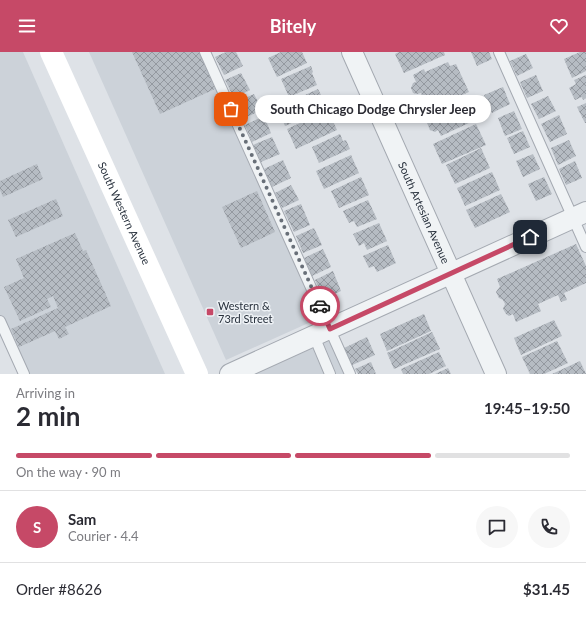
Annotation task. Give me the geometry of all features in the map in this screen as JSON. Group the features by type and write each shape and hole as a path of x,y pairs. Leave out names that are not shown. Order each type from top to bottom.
{"main road":[{"name":"South Western Avenue","path":"51,52 197,374"}],"street":[{"name":"South Artesian Avenue","path":"352,52 496,374"},
{"path":"230,374 259,365 322,332 451,272 580,215"}],"lane":[{"path":"205,52 322,332 350,374"},
{"path":"499,52 580,215 586,247"},
{"path":"0,321 24,374"},
{"path":"322,332 330,374"}],"shaded area":[{"path":"0,52 23,52 165,374 24,374 0,321"},
{"path":"89,52 205,52 324,316 226,360"},
{"path":"334,339 350,374 254,374"}],"building":[{"path":"132,52 199,52 215,89 160,114"},
{"path":"226,52 236,52 243,66 224,75 215,57"},
{"path":"281,52 302,52 307,63 277,77 268,58"},
{"path":"399,52 444,52 445,55 404,73 395,54"},
{"path":"471,52 489,52 492,59 477,66"},
{"path":"580,52 586,52 586,71 572,78 564,59"},
{"path":"526,54 533,68 517,76 510,61"},
{"path":"448,62 450,66 456,64 469,92 462,95 464,98 442,108 443,111 431,116 427,109 425,110 420,108 418,103 420,99 423,98 421,93 413,93 411,88 413,83 416,82 413,75 424,69 425,72"},
{"path":"311,66 317,85 289,97 281,79"},
{"path":"241,73 250,90 234,98 225,80"},
{"path":"536,75 543,91 527,98 520,82"},
{"path":"586,75 586,98 583,100 582,97 575,100 569,88 576,84 574,80"},
{"path":"503,87 510,104 492,113 484,95"},
{"path":"318,89 327,107 285,126 277,108"},
{"path":"254,94 262,110 244,118 237,102"},
{"path":"548,96 556,111 539,119 531,104"},
{"path":"475,101 479,111 483,109 486,115 441,136 438,130 435,132 430,130 427,123 429,118 449,109 453,111"},
{"path":"586,103 586,123 585,123 577,107"},
{"path":"328,110 337,130 296,149 287,129"},
{"path":"514,111 522,129 505,136 498,118"},
{"path":"559,115 567,134 550,142 541,124"},
{"path":"264,116 271,133 252,142 245,125"},
{"path":"476,124 486,145 442,164 433,144"},
{"path":"523,131 530,147 514,154 507,138"},
{"path":"340,134 343,141 346,140 350,149 319,163 312,147"},
{"path":"272,137 280,154 261,162 253,145"},
{"path":"569,140 576,156 558,165 551,148"},
{"path":"481,148 490,168 455,184 446,165"},
{"path":"533,154 540,169 523,177 516,161"},
{"path":"351,155 359,173 324,189 316,171"},
{"path":"283,160 291,178 272,187 264,169"},
{"path":"575,161 582,178 566,185 559,169"},
{"path":"37,164 43,179 3,197 0,190 0,181"},
{"path":"492,172 500,190 465,206 457,188"},
{"path":"361,177 369,195 339,208 331,191"},
{"path":"544,177 552,194 536,201 528,184"},
{"path":"291,185 299,200 282,208 275,193"},
{"path":"257,191 275,232 241,248 222,207"},
{"path":"501,194 510,212 475,228 466,210"},
{"path":"56,199 63,216 16,237 8,220"},
{"path":"368,200 377,219 357,227 354,221 349,223 343,211"},
{"path":"301,204 310,225 294,232 284,211"},
{"path":"379,223 387,241 367,250 364,243 359,246 353,234"},
{"path":"314,228 322,245 303,253 296,236"},
{"path":"75,233 83,251 86,250 111,306 65,327 69,334 59,339 55,331 19,347 11,329 58,308 53,296 47,299 51,307 20,321 4,287 24,278 16,259"},
{"path":"576,244 586,266 586,283 564,293 567,300 561,302 558,295 538,304 541,311 516,322 513,314 509,316 506,314 503,309 505,304 496,292 500,287 497,279"},
{"path":"388,245 396,263 377,272 374,266 369,268 363,256"},
{"path":"323,249 331,267 312,276 304,258"},
{"path":"333,271 341,291 324,299 315,280"},
{"path":"424,314 431,331 387,351 380,334"},
{"path":"554,320 562,336 521,355 514,338"},
{"path":"432,332 440,349 394,369 387,353"},
{"path":"367,337 375,355 350,366 342,349"},
{"path":"557,341 568,363 544,374 530,374 522,357"},
{"path":"439,352 446,366 429,374 403,374 401,369"},
{"path":"580,361 586,374 552,374"},
{"path":"371,362 376,374 358,374 355,369"},
{"path":"448,368 451,374 435,374"}],"way so far":[{"path":"231,109 320,306"}],"place":[{"name":"South Chicago Dodge Chrysler Jeep","path":"231,109"},
{"name":"Western & 73rd Street","path":"210,312"}],"route":[{"path":"320,306 330,329 451,272 530,237"}]}
